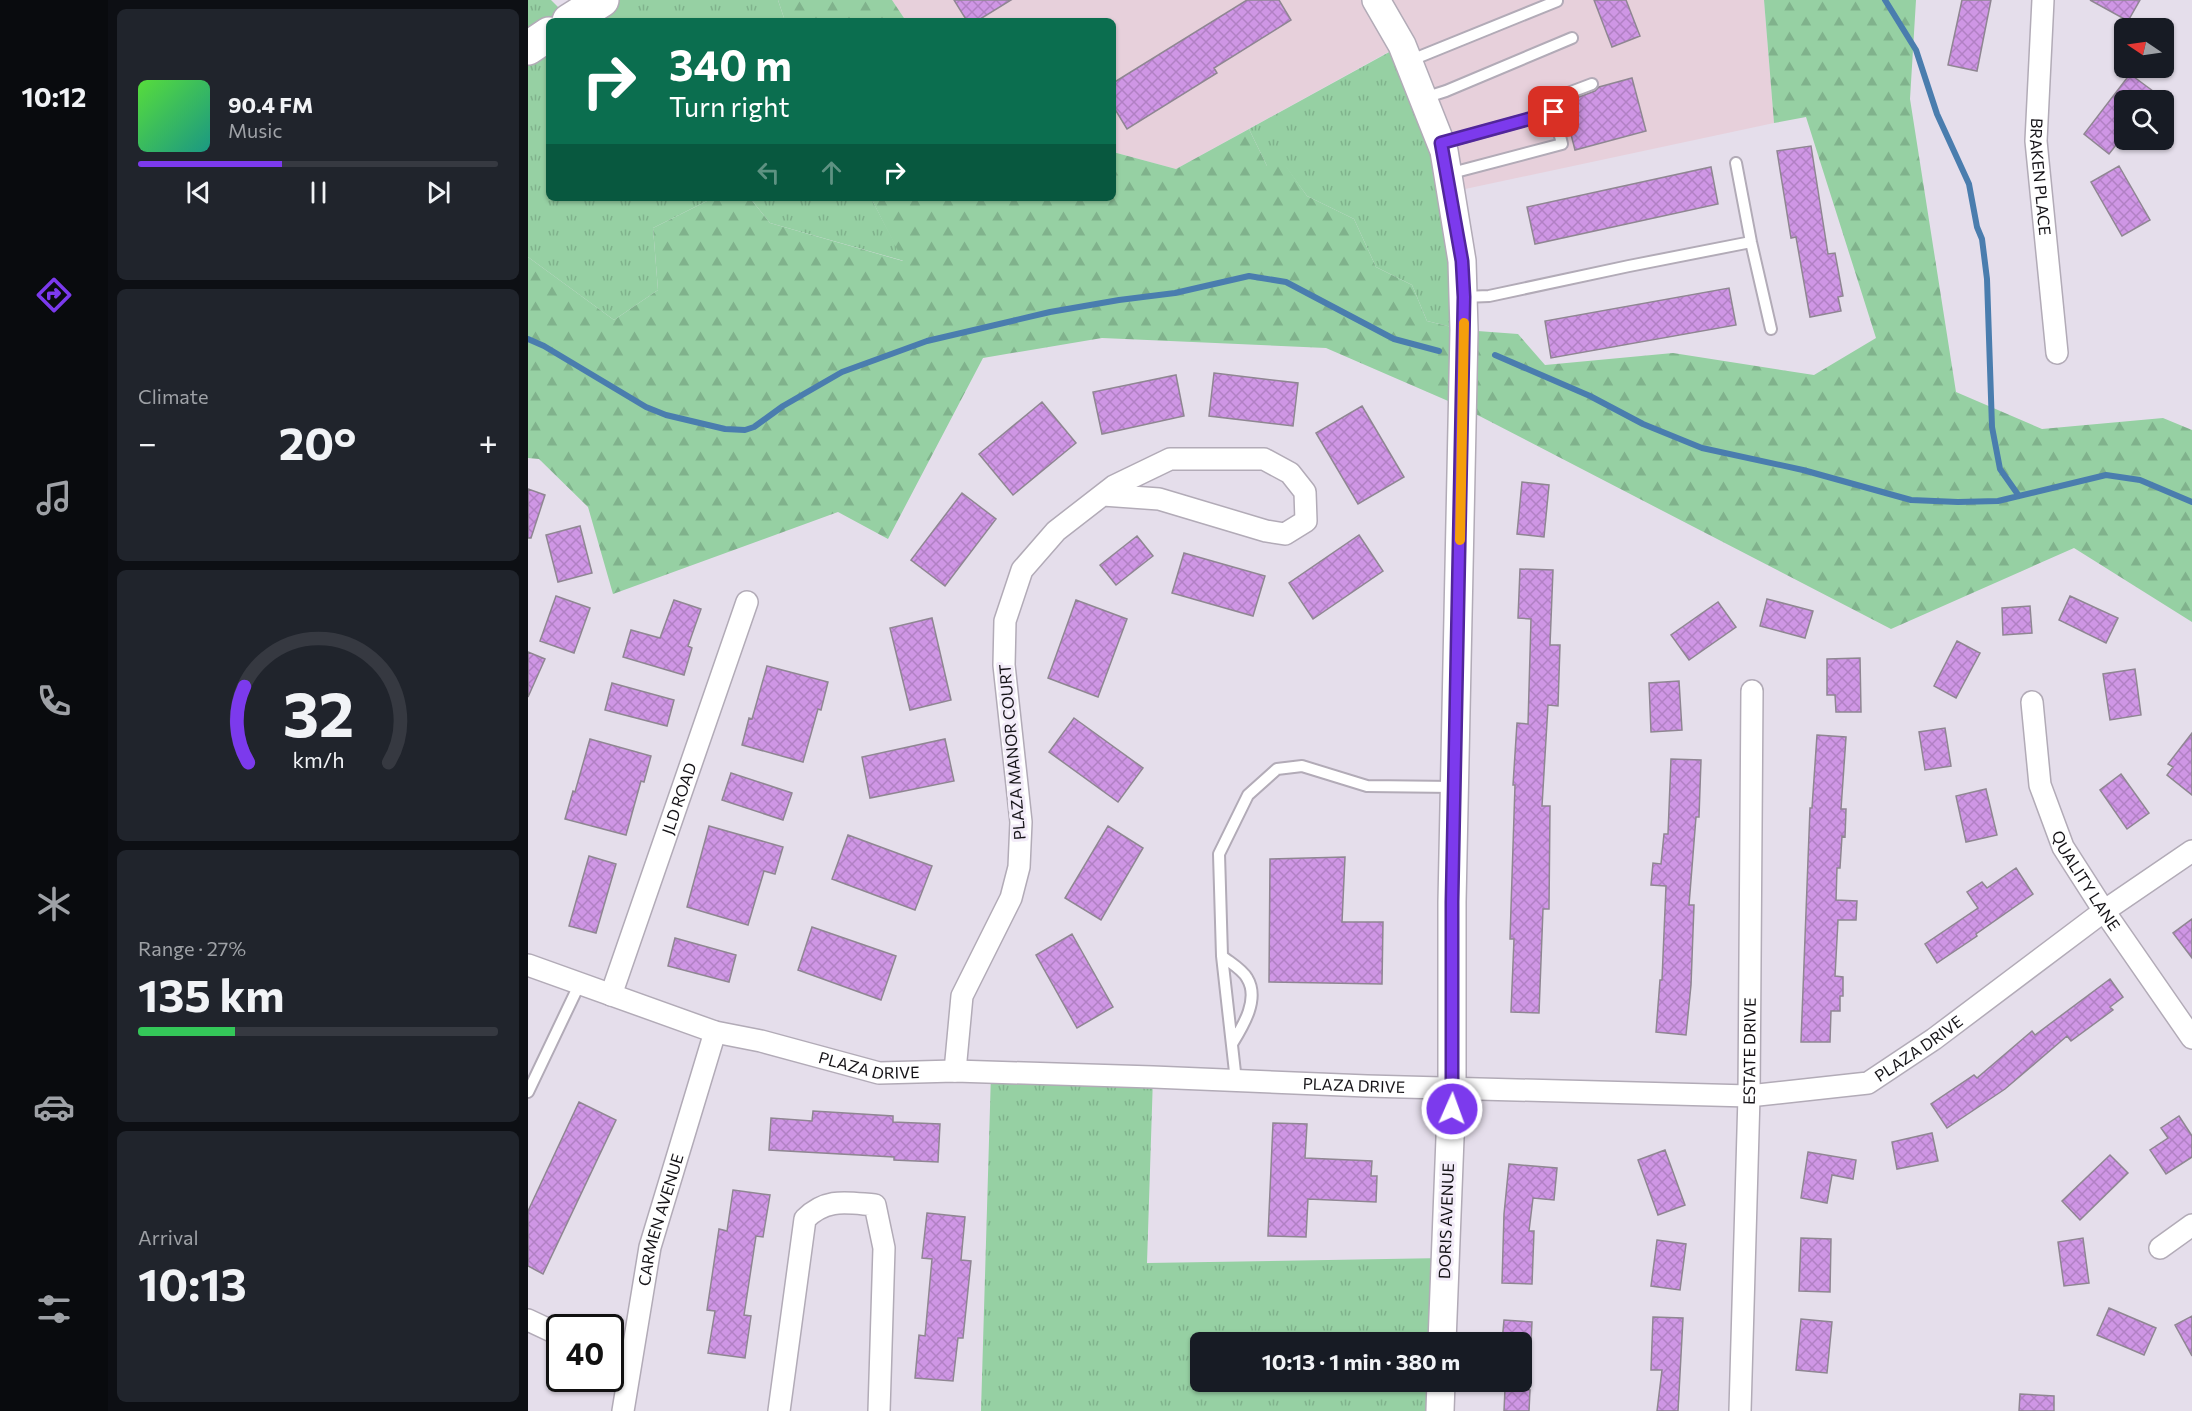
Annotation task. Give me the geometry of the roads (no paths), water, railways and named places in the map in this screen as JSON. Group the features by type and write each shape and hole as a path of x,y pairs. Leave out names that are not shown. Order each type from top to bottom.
{"main road":[{"path":"574,18 602,0"},
{"path":"528,48 546,36"}],"street":[{"name":"DORIS AVENUE","path":"1376,0 1409,62 1441,143 1462,261 1464,297 1452,902 1452,1087 1442,1332"},
{"name":"BRAKEN PLACE","path":"2043,0 2036,141 2057,353"},
{"name":"PLAZA MANOR COURT","path":"955,1071 962,996 1011,898 1019,867 1021,822 1004,665 1005,621 1022,570 1056,531 1114,486 1170,459 1264,459 1290,472 1305,492 1306,521 1285,534 1275,533 1159,499 1103,495"},
{"name":"JLD ROAD","path":"612,995 747,602"},
{"name":"ESTATE DRIVE","path":"1740,1411 1749,1096 1752,691"},
{"name":"QUALITY LANE","path":"2032,702 2040,784 2063,848 2192,1038"},
{"name":"PLAZA DRIVE","path":"528,965 715,1032 761,1041 879,1073 955,1071 1367,1086 1749,1096 1868,1083 1934,1039 2104,911 2192,851"},
{"name":"CARMEN AVENUE","path":"624,1348 651,1247 715,1032"},
{"path":"779,1411 806,1219 815,1209 836,1202 875,1204 884,1248 879,1411"},
{"path":"2160,1248 2192,1225"},
{"path":"528,1320 546,1328"},
{"name":"CARMEN AVENUE","path":"622,1392 623,1411"},
{"path":"1440,1411 1441,1392"}],"lane":[{"path":"1409,62 1557,1"},
{"path":"1423,98 1446,91 1572,38"},
{"path":"1448,175 1562,144 1554,112 1555,98 1592,84"},
{"path":"1441,143 1554,112"},
{"path":"1736,163 1771,329"},
{"path":"1464,297 1489,296 1751,242"},
{"path":"1236,1081 1222,956 1219,854 1248,795 1276,769 1302,766 1367,786 1454,787"},
{"path":"1222,956 1247,977 1251,989 1251,1002 1246,1020 1232,1044"},
{"path":"528,1092 580,983"}],"waterway":[{"path":"1885,0 1916,50 1937,114 1969,184 1977,227 1982,239 1987,279 1992,427 2000,469 2019,496"},
{"path":"528,339 544,346 646,407 666,415 725,429 745,430 754,427 783,406 842,372 927,341 1050,312 1175,293 1249,276 1286,282 1394,339 1439,351"},
{"path":"1495,355 1590,396 1643,424 1702,448 1803,470 1911,500 1998,501 2106,475 2140,480 2192,502"}]}
